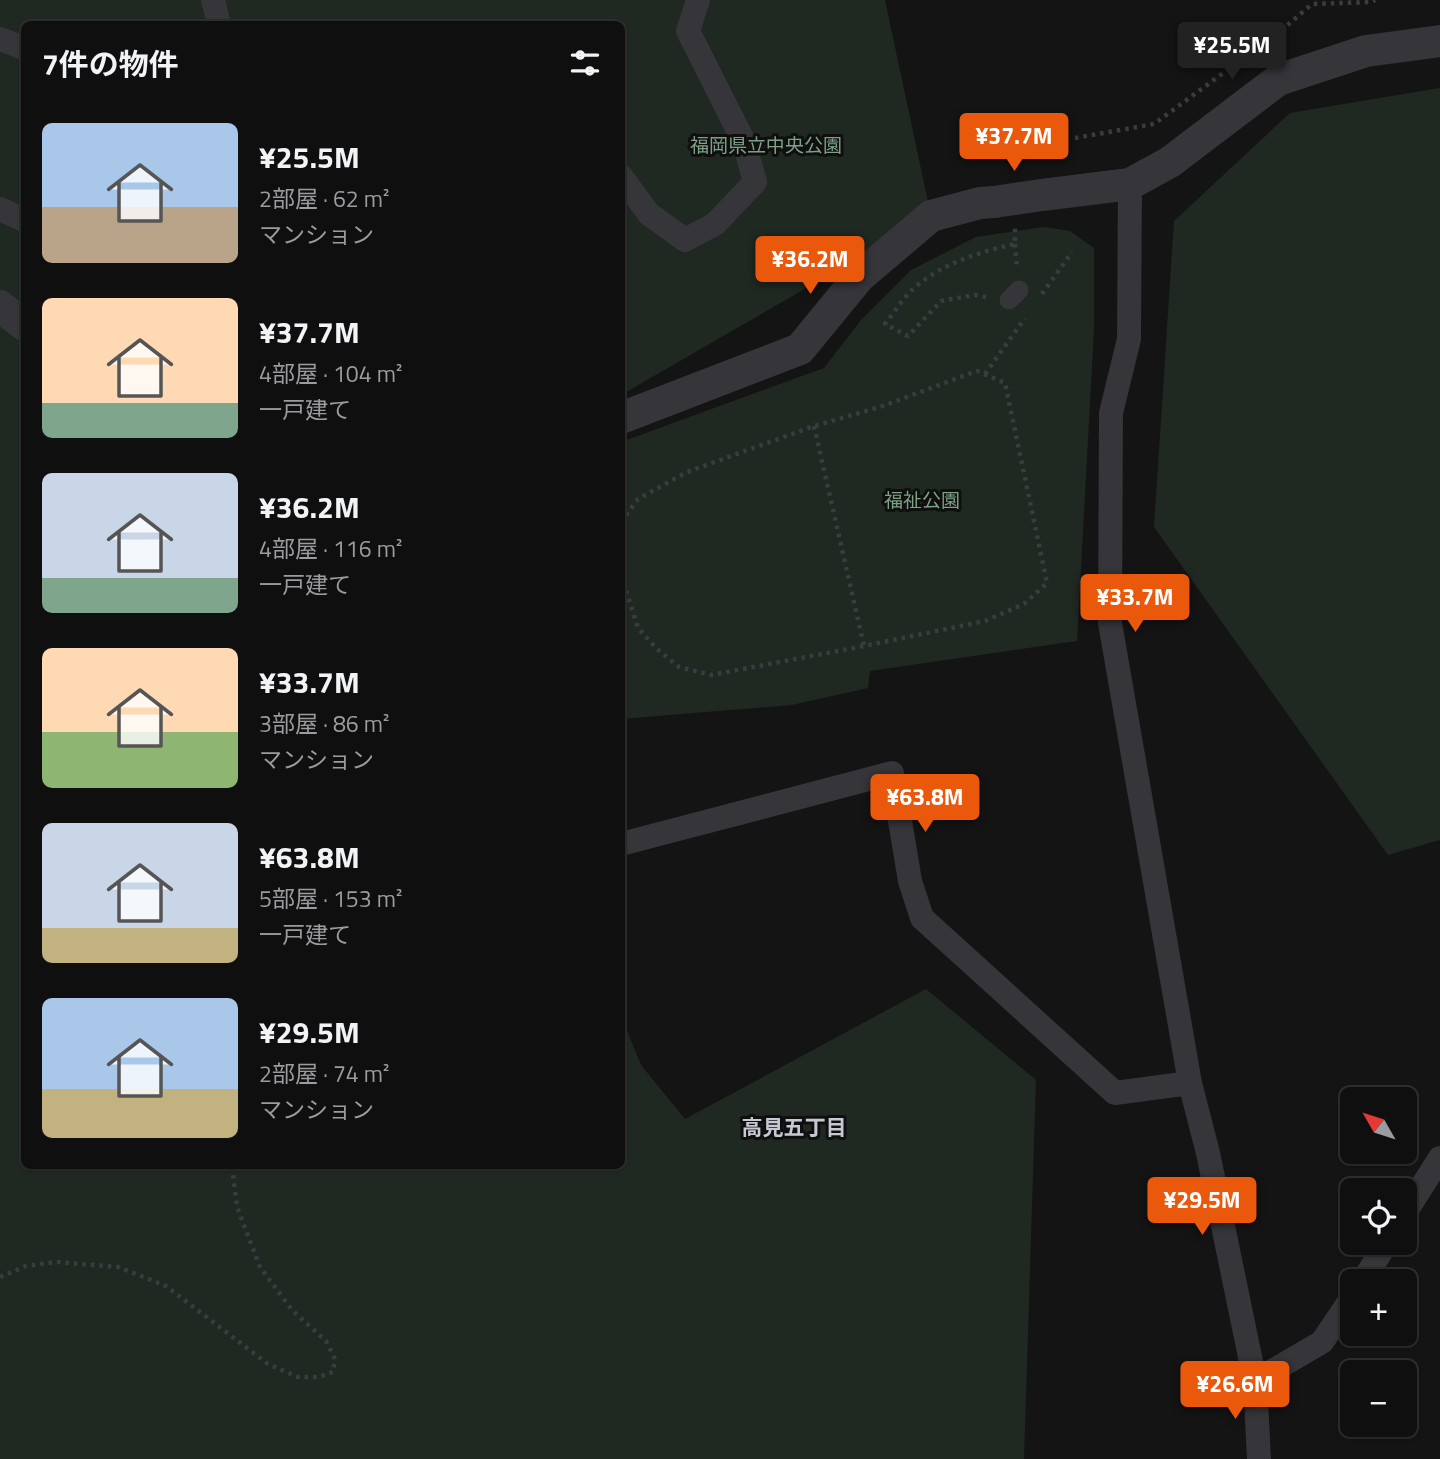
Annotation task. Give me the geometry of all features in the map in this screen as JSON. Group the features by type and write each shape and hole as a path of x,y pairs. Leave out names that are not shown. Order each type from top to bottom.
{"street":[{"path":"213,0 218,21"},
{"path":"625,182 649,215 685,240 715,224 755,182 744,142 688,31 698,0"},
{"path":"0,39 21,47"},
{"path":"625,416 800,349 859,277 930,216 980,203 1004,209 1042,195 1130,184 1170,162 1278,80 1366,51 1440,41"},
{"path":"1130,184 1129,340 1111,414 1110,623 1190,1083 1209,1153 1255,1381 1259,1459"},
{"path":"0,209 21,219"},
{"path":"0,306 21,323"},
{"path":"625,843 892,773 910,881 922,918 1115,1093 1190,1083"},
{"path":"1417,1194 1440,1158"},
{"path":"1255,1381 1322,1342 1340,1315"}],"path":[{"path":"1075,138 1154,124 1283,29 1312,4 1375,0"},
{"path":"1015,146 1015,174"},
{"path":"1004,209 1015,244 938,270 911,291 885,324 908,337 940,301 975,295 1014,295 1026,317"},
{"path":"625,517 638,499 687,472 977,371 1005,383 1047,583 1024,604 985,621 710,675 679,667 656,648 638,628 625,587"},
{"path":"814,426 864,646"},
{"path":"0,1277 26,1266 56,1262 118,1266 166,1286 268,1364 298,1377 318,1377 333,1372 335,1359 326,1341 292,1310 260,1267 237,1207 232,1169"}],"green space":[{"name":"福岡県立中央公園","path":"0,0 885,0 931,216 625,393 625,21 21,21 21,1169 625,1169 625,1026 641,1065 685,1119 926,989 1036,1080 1024,1459 0,1459"},
{"path":"1440,88 1440,840 1388,855 1154,527 1174,221 1290,113"},
{"name":"福祉公園","path":"1044,227 1070,231 1094,248 1094,330 1077,641 870,671 868,688 792,705 625,719 625,441 824,368 861,320 911,270 976,237"}],"district":[{"name":"高見五丁目","path":"794,1127"}]}
